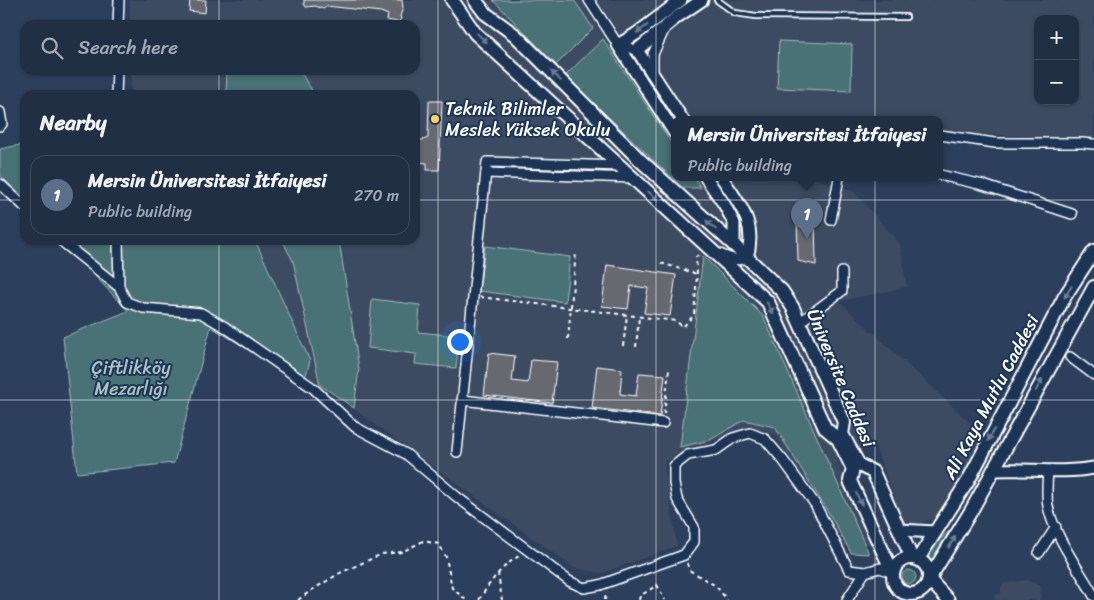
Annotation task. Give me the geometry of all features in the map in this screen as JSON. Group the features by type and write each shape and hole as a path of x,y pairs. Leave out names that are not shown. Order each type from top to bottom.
{"main road":[{"path":"452,0 475,33 768,302 826,428 838,439 853,468 850,481 893,573 894,583 909,600"},
{"name":"Üniversite Caddesi","path":"475,0 485,13 515,35 641,161 734,245 741,259 782,291 800,322 844,422 842,434 860,465 873,472 915,559"},
{"name":"Ali Kaya Mutlu Caddesi","path":"915,559 968,481 1065,296 1094,251"},
{"name":"Ali Kaya Mutlu Caddesi","path":"929,579 971,510 1094,287"},
{"path":"893,573 902,560 915,559 927,567 929,579 927,585 917,593 905,593 900,590"},
{"path":"929,579 948,600"}],"street":[{"path":"118,20 119,0"},
{"path":"589,0 671,127"},
{"path":"618,45 681,0"},
{"path":"636,50 702,0"},
{"path":"653,75 653,54 667,25"},
{"path":"618,45 636,50 680,116"},
{"path":"116,90 117,75"},
{"path":"0,112 2,124 0,126"},
{"path":"943,135 994,143 1094,144"},
{"path":"457,452 487,162 622,166"},
{"path":"486,174 634,178"},
{"path":"943,176 982,185 1072,214"},
{"path":"708,181 734,223 734,245"},
{"path":"724,181 742,207 751,229 751,245 741,259 742,277"},
{"path":"831,220 838,181"},
{"path":"0,184 20,202"},
{"path":"66,245 119,288 127,302 143,308 201,313 225,327 313,388 355,426 406,454 457,497 528,551 569,581 584,588 600,585 684,556 694,542 694,527 677,499 674,483 674,466 688,455 716,450 733,438 750,433 765,439 784,460 816,504 849,570 865,572 880,568 893,573"},
{"path":"118,245 119,288"},
{"path":"711,249 741,259"},
{"path":"800,322 842,291 842,272"},
{"path":"1070,358 1094,374"},
{"path":"462,400 663,423"},
{"path":"1001,454 1019,469"},
{"path":"993,470 1019,469 1074,472 1094,468"},
{"path":"1048,471 1046,493 1048,508 1056,527 1094,596"},
{"path":"1039,553 1056,527"},
{"path":"900,530 935,532"},
{"path":"847,600 865,572"}],"lane":[{"path":"717,0 735,12 756,16 906,17"}],"path":[{"path":"473,296 676,321 683,327 694,315 697,274 696,258 711,249"},
{"path":"568,339 576,252"},
{"path":"661,263 697,274"},
{"path":"623,346 626,315"},
{"path":"636,347 639,317"},
{"path":"663,423 669,369"},
{"path":"298,600 340,573 382,554 402,552 424,540 439,544 446,557 452,588 466,600"},
{"path":"479,600 492,580 510,560 528,551"},
{"path":"684,556 689,570 716,586 727,600"},
{"path":"498,573 502,600"},
{"path":"639,600 640,596 657,585 665,600"}],"shaded area":[{"path":"130,0 1094,0 1094,140 943,132 943,116 671,116 671,181 822,181 853,191 900,244 907,287 839,301 983,435 938,519 905,525 875,446 836,458 872,544 842,547 775,434 744,428 664,462 677,546 602,573 574,568 210,305 138,245 420,245 420,90 131,90 131,75 420,75 420,20 130,20"},
{"path":"1027,580 1041,586 1040,600 995,600 995,594 1001,595 1001,587 1005,583"}],"green space":[{"path":"493,0 574,0 593,28 556,65"},
{"path":"603,39 671,142 671,177 565,76"},
{"path":"779,41 852,44 851,91 777,88"},
{"path":"227,75 302,75 312,90 226,90"},
{"path":"20,145 20,196 0,175 0,149"},
{"path":"676,181 697,181 701,188 683,188"},
{"name":"Çiftlikköy Mezarlığı","path":"66,245 257,245 310,361 304,382 211,327 174,463 77,473 63,337 128,311"},
{"path":"285,245 340,245 359,369 354,408 320,385 293,261"},
{"path":"485,246 570,257 565,302 479,291"},
{"path":"703,256 763,316 869,554 851,553 830,515 775,427 744,420 710,440 680,447"},
{"path":"372,299 420,305 418,332 459,336 456,368 415,364 416,354 368,348"},
{"path":"956,525 935,563 923,554"},
{"path":"909,570 914,572 916,577 914,582 909,584 904,582 902,577 904,572"}],"building":[{"path":"190,0 206,0 205,13 189,11"},
{"path":"304,0 402,0 403,8 400,20 387,20 388,15 381,12 326,6 324,9 315,6 306,7"},
{"name":"Teknik Bilimler Meslek Yüksek Okulu","path":"429,101 442,101 439,170 427,170 427,163 420,162 420,140 428,138"},
{"path":"797,217 815,217 816,265 798,261"},
{"path":"607,265 676,275 670,316 644,313 648,288 631,286 628,309 602,306"},
{"path":"489,353 515,356 512,381 528,383 531,360 557,362 552,403 484,395"},
{"path":"597,366 622,369 620,394 636,396 639,373 665,375 660,416 592,408"}],"place":[{"name":"Teknik Bilimler Meslek Yüksek Okulu","path":"435,119"},
{"name":"Mersin Üniversitesi İtfaiyesi","path":"807,239"}]}
